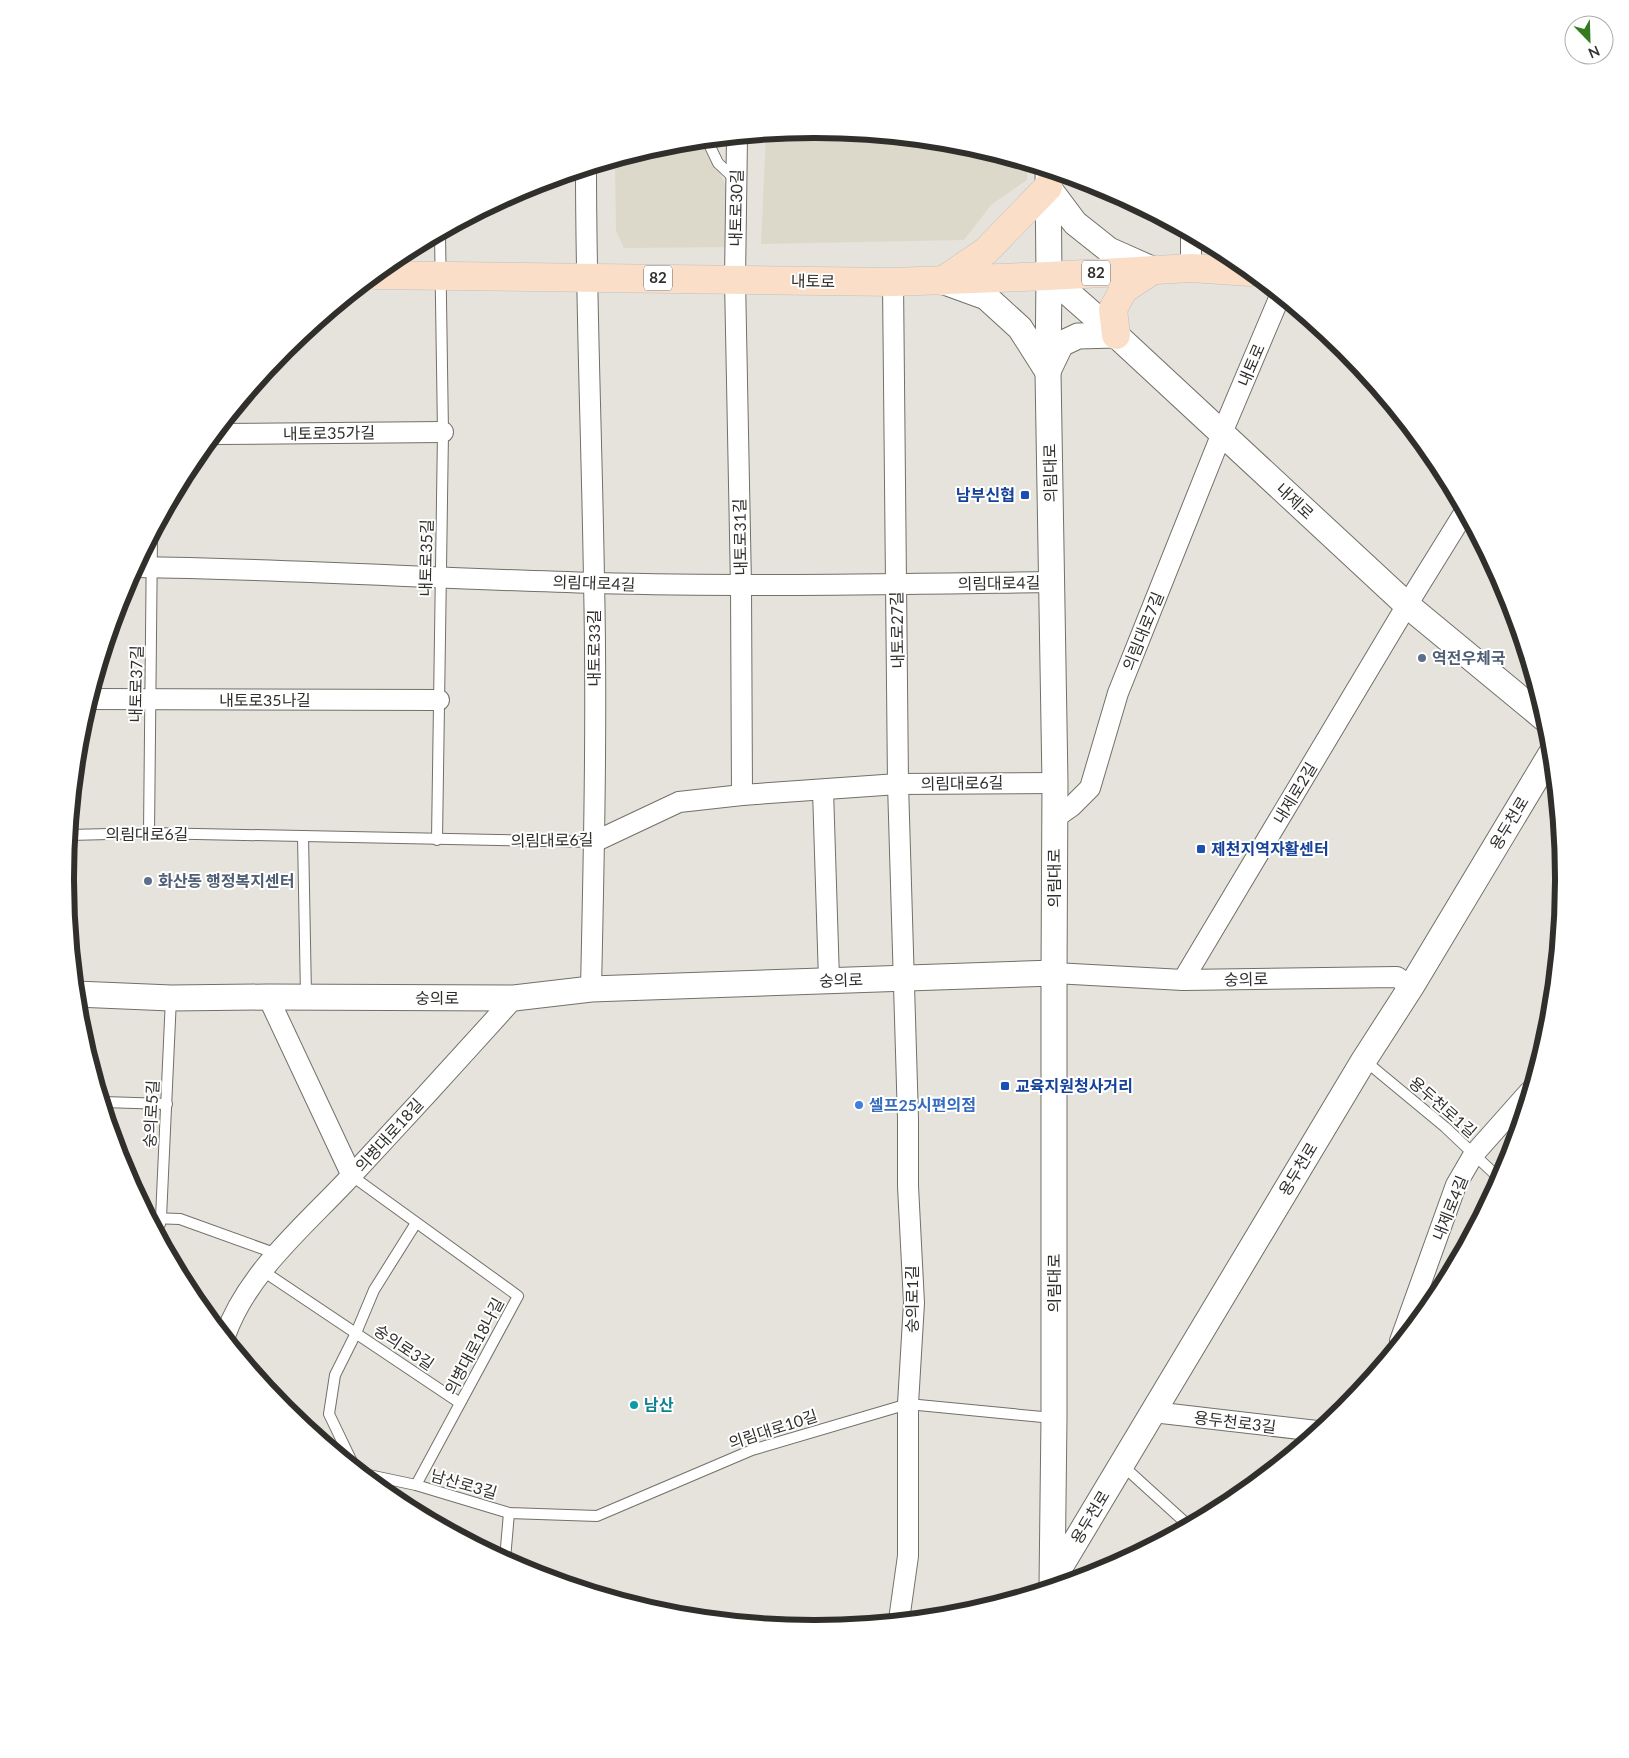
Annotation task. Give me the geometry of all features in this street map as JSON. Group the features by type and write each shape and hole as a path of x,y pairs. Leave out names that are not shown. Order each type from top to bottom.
{"main road":[{"path":"942,281 986,251 1048,179"},
{"name":"내토로","path":"386,275 893,282 1191,268 1237,271"},
{"path":"1116,335 1113,309 1124,289 1154,270"}],"street":[{"name":"내토로30길","path":"735,280 737,143"},
{"name":"내토로33길","path":"586,175 586,277 594,583 594,842 591,989"},
{"path":"1048,179 1076,223 1109,250 1154,270"},
{"name":"의림대로","path":"1048,179 1048,372 1055,782 1054,1418 1050,1581"},
{"path":"1191,268 1192,241"},
{"name":"내제로","path":"1049,276 1116,335 1407,605 1536,711"},
{"name":"내토로31길","path":"735,280 741,586 742,795"},
{"path":"942,281 986,297 1020,328 1048,372"},
{"name":"내토로27길","path":"893,282 898,784 904,978"},
{"name":"내토로","path":"1222,433 1278,301"},
{"path":"1048,372 1061,344 1078,336 1116,335"},
{"name":"내토로35가길","path":"223,434 444,432"},
{"name":"의림대로7길","path":"1055,818 1072,806 1090,788 1118,693 1222,433"},
{"name":"내제로2길","path":"1183,980 1461,518"},
{"name":"의림대로4길","path":"144,567 256,569 594,583 741,586 1053,582"},
{"name":"내토로35나길","path":"96,699 439,700"},
{"name":"용두천로","path":"1053,1580 1364,1060 1411,987 1546,762"},
{"name":"의림대로6길","path":"594,842 679,802 742,795 898,784 1055,782"},
{"path":"823,790 829,980"},
{"name":"숭의로","path":"83,994 171,998 514,998 591,989 1054,973 1183,980 1397,977 1411,987"},
{"name":"숭의로1길","path":"900,1614 908,1556 908,1404 914,1303 908,1186 904,978"},
{"path":"268,997 352,1176"},
{"name":"의병대로18길","path":"227,1330 232,1316 277,1254 352,1176 514,998"},
{"name":"내제로4길","path":"1406,1325 1456,1185 1474,1154 1521,1101"},
{"name":"용두천로3길","path":"1153,1412 1308,1431"}],"lane":[{"path":"710,146 718,163 737,180"},
{"name":"내토로35길","path":"437,840 444,432 440,240"},
{"name":"내토로37길","path":"144,567 150,700 149,834"},
{"name":"의림대로6길","path":"75,835 303,836 594,842"},
{"path":"303,836 306,997"},
{"name":"숭의로5길","path":"160,1224 171,998"},
{"name":"용두천로1길","path":"1364,1060 1445,1127 1494,1173"},
{"path":"108,1102 167,1104"},
{"name":"의병대로18나길","path":"352,1176 518,1296 416,1485"},
{"path":"156,1218 180,1218 277,1254"},
{"name":"숭의로3길","path":"348,1454 329,1414 335,1375 356,1333 374,1290 416,1223"},
{"path":"263,1271 356,1333"},
{"name":"숭의로3길","path":"356,1333 460,1403"},
{"name":"의림대로10길","path":"509,1513 597,1516 752,1450 908,1404 1054,1418"},
{"path":"1121,1465 1184,1521"},
{"name":"남산로3길","path":"378,1477 416,1485 509,1513 506,1551"}],"shaded area":[{"path":"814,138 863,140 911,145 959,152 1027,170 1027,180 992,204 964,240 761,244 766,140"},
{"path":"706,147 726,186 735,247 624,248 616,231 615,166 670,152"}],"place":[{"name":"남부신협","path":"1025,495"},
{"name":"역전우체국","path":"1422,658"},
{"name":"제천지역자활센터","path":"1201,849"},
{"name":"화산동 행정복지센터","path":"148,881"},
{"name":"교육지원청사거리","path":"1005,1086"},
{"name":"셀프25시편의점","path":"859,1105"},
{"name":"남산","path":"634,1405"}]}
